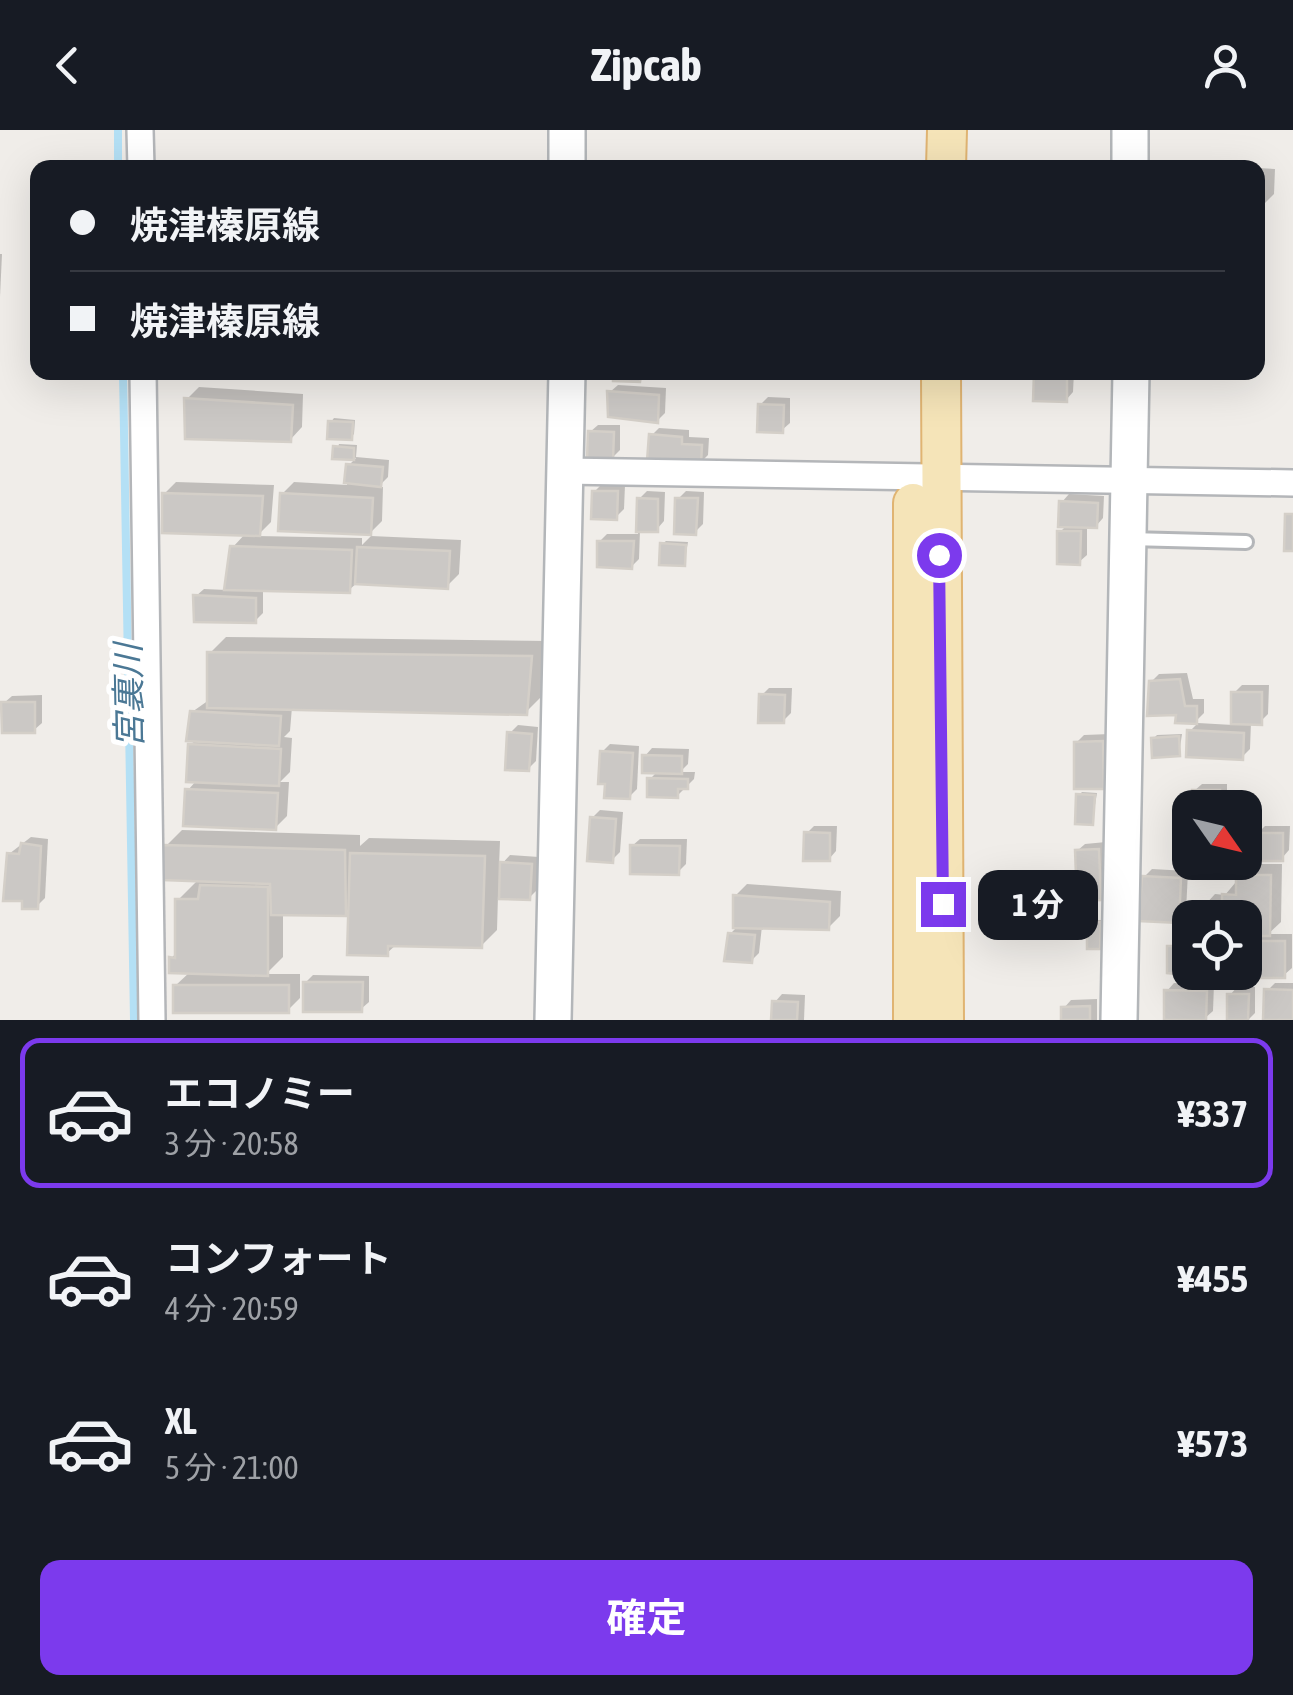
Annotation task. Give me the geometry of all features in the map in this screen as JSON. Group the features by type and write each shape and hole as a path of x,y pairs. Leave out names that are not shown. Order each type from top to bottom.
{"main road":[{"path":"920,160 921,130"},
{"path":"946,160 947,130"},
{"path":"917,380 926,477 944,1020"},
{"path":"913,1020 926,477 940,380"}],"street":[{"path":"140,130 140,160"},
{"path":"567,130 567,160"},
{"path":"1130,130 1130,160"},
{"path":"144,380 152,1020"},
{"path":"553,1020 566,380"},
{"path":"1118,1020 1130,380"},
{"path":"564,471 1293,483"}],"lane":[{"path":"1129,540 1246,542"}],"building":[{"path":"1034,380 1067,380 1067,402 1033,401"},
{"path":"607,391 659,395 658,423 608,417"},
{"path":"184,398 293,405 291,442 185,439"},
{"path":"758,404 784,405 783,433 757,432"},
{"path":"328,421 353,422 352,440 327,439"},
{"path":"588,431 614,432 613,460 587,460"},
{"path":"649,434 682,437 682,444 702,445 701,465 647,461"},
{"path":"333,446 354,448 354,460 332,459"},
{"path":"346,464 383,467 381,487 344,483"},
{"path":"592,491 618,491 617,520 591,519"},
{"path":"162,493 263,496 260,536 162,533"},
{"path":"280,493 373,498 371,535 278,531"},
{"path":"637,498 658,499 658,532 636,532"},
{"path":"675,498 698,498 696,535 674,534"},
{"path":"1059,501 1098,503 1097,528 1058,527"},
{"path":"1285,514 1293,514 1293,551 1284,551"},
{"path":"1057,531 1081,531 1080,565 1057,564"},
{"path":"597,541 634,541 632,569 597,567"},
{"path":"660,543 686,545 685,566 659,565"},
{"path":"230,546 352,550 350,593 224,590"},
{"path":"357,547 450,551 448,589 355,584"},
{"path":"193,595 256,598 256,623 194,622"},
{"path":"207,652 532,656 527,715 207,708"},
{"path":"1180,679 1185,706 1197,706 1197,724 1175,723 1176,715 1147,716 1149,681"},
{"path":"1231,692 1262,692 1262,725 1231,724"},
{"path":"759,694 785,695 784,723 758,723"},
{"path":"1,702 35,702 35,733 2,733"},
{"path":"190,711 281,716 279,746 186,741"},
{"path":"1187,730 1244,733 1243,760 1186,757"},
{"path":"507,732 532,734 529,771 505,770"},
{"path":"1179,736 1180,756 1152,758 1151,738"},
{"path":"1103,741 1104,789 1074,789 1074,742"},
{"path":"188,744 281,749 279,786 186,782"},
{"path":"600,751 633,753 630,799 604,798 605,784 598,784"},
{"path":"642,755 682,756 682,774 642,773"},
{"path":"647,778 688,779 688,789 678,789 678,798 647,797"},
{"path":"185,789 278,793 276,830 183,826"},
{"path":"1076,794 1095,795 1093,825 1075,824"},
{"path":"590,817 616,819 613,863 587,861"},
{"path":"804,832 830,833 830,861 803,861"},
{"path":"1262,833 1283,833 1283,861 1262,861"},
{"path":"21,843 41,846 38,909 22,909 22,901 3,901 7,853 19,854"},
{"path":"163,845 345,850 346,916 271,915 270,884 163,880"},
{"path":"630,845 680,846 679,875 630,874"},
{"path":"1099,849 1101,900 1077,901 1075,850"},
{"path":"350,853 485,856 482,948 388,946 388,956 347,955"},
{"path":"500,862 532,864 530,900 499,899"},
{"path":"1262,875 1271,875 1270,936 1262,936 1262,900 1222,900 1222,894 1236,895 1236,880 1262,880"},
{"path":"1142,876 1181,880 1180,900 1172,900 1172,923 1139,921"},
{"path":"200,885 268,887 268,976 169,973 169,957 175,958 175,899 198,899"},
{"path":"733,895 830,902 829,930 733,928"},
{"path":"1087,922 1101,922 1100,949 1087,949"},
{"path":"728,933 755,935 752,963 724,961"},
{"path":"1262,941 1285,941 1285,978 1262,978"},
{"path":"1167,946 1172,946 1172,973 1167,973"},
{"path":"303,982 363,982 362,1012 303,1012"},
{"path":"173,985 289,985 289,1013 173,1013"},
{"path":"1264,989 1293,990 1293,1020 1263,1020"},
{"path":"1164,990 1207,991 1206,1020 1164,1020"},
{"path":"1227,994 1249,994 1248,1020 1227,1020"},
{"path":"772,1001 798,1002 797,1020 771,1020"},
{"path":"1090,1006 1090,1020 1061,1020 1061,1007"}],"waterway":[{"name":"宮裏川","path":"118,130 118,160"},
{"name":"宮裏川","path":"123,380 134,1020"}],"route":[{"path":"939,555 943,904"}]}
